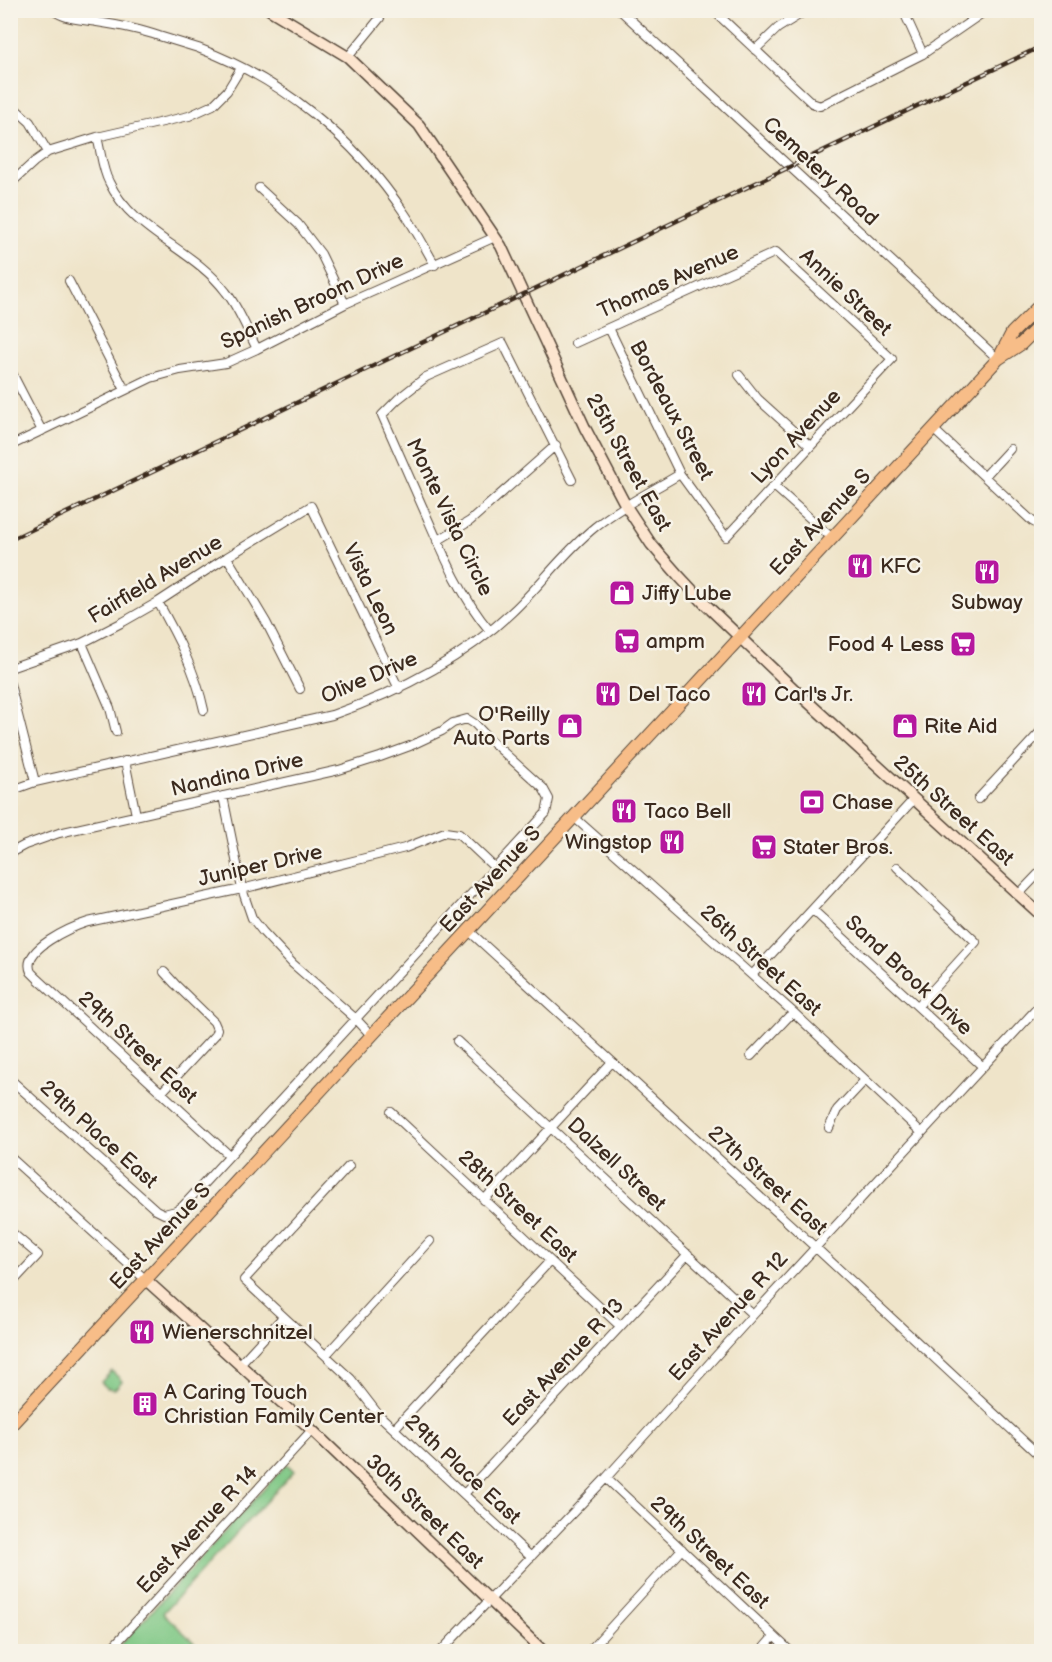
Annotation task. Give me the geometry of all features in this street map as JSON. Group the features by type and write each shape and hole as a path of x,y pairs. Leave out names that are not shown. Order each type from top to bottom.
{"main road":[{"name":"25th Street East","path":"270,10 348,57 419,125 501,246 585,428 626,506 651,544 705,604 801,697 1041,916"},
{"name":"East Avenue S","path":"998,359 1012,333 1041,303"},
{"name":"East Avenue S","path":"10,1426 998,359 1021,344 1041,323"},
{"name":"30th Street East","path":"146,1280 312,1430 544,1652"}],"street":[{"path":"53,10 68,18 152,34 199,49 241,68 287,94 348,144 367,164 405,214 435,265"},
{"path":"348,57 380,18 382,10"},
{"name":"Cemetery Road","path":"620,10 998,359"},
{"path":"713,10 812,103 820,106 923,54 987,10"},
{"path":"903,10 923,54"},
{"path":"755,50 778,28 806,11"},
{"path":"10,184 48,152 97,137 189,116 213,105 227,92 241,68"},
{"path":"10,104 30,122 48,152"},
{"path":"97,137 108,181 126,209 149,230 209,274 226,292 257,349"},
{"path":"259,188 298,224 321,254 345,304"},
{"name":"Spanish Broom Drive","path":"10,447 151,378 180,370 226,363 345,304 495,237"},
{"name":"Thomas Avenue","path":"575,343 776,252"},
{"name":"Annie Street","path":"776,252 892,359"},
{"path":"69,281 125,390"},
{"name":"Bordeaux Street","path":"609,328 680,474 726,537"},
{"name":"Monte Vista Circle","path":"490,631 475,612 437,541 382,415 426,377 503,343 556,445"},
{"name":"Lyon Avenue","path":"726,537 892,359"},
{"path":"10,369 42,431"},
{"path":"738,375 758,399 810,446"},
{"path":"933,429 1041,527"},
{"path":"437,541 470,521 556,445 572,480"},
{"path":"985,476 1010,449"},
{"name":"Olive Drive","path":"10,791 35,782 332,715 399,688 432,671 490,631 513,611 597,525 680,474"},
{"path":"774,486 832,538"},
{"name":"Fairfield Avenue","path":"10,668 82,643 158,602 311,506"},
{"name":"Vista Leon","path":"311,506 399,688"},
{"path":"227,557 266,622 300,689"},
{"path":"158,602 174,631 199,688 204,710"},
{"path":"82,643 110,708 116,732"},
{"path":"10,684 35,782"},
{"name":"Nandina Drive","path":"10,853 59,833 339,770 380,758 442,731 453,723 467,719 476,724 490,740 543,788 549,799"},
{"path":"978,798 1041,730"},
{"path":"125,761 136,815"},
{"path":"223,796 242,889 252,918 293,964 371,1035"},
{"name":"East Avenue S","path":"164,1215 183,1206 546,813 549,799"},
{"path":"752,975 914,799"},
{"name":"26th Street East","path":"574,818 793,1012 921,1132"},
{"name":"Juniper Drive","path":"30,961 36,951 50,940 88,921 242,889 405,848 446,832 459,834 495,868"},
{"path":"897,867 976,942 918,1006"},
{"path":"1018,895 1041,870"},
{"name":"Sand Brook Drive","path":"813,910 982,1066"},
{"name":"27th Street East","path":"468,930 815,1247 1041,1458"},
{"name":"29th Street East","path":"30,961 31,971 38,979 230,1155"},
{"path":"161,1093 215,1035 217,1029 214,1022 164,972"},
{"name":"East Avenue R 12","path":"440,1652 606,1478 815,1247 1041,1004"},
{"path":"752,1056 793,1012"},
{"name":"Dalzell Street","path":"457,1041 753,1315"},
{"path":"484,1200 612,1062"},
{"name":"29th Place East","path":"10,1079 164,1215"},
{"path":"829,1128 837,1110 865,1080"},
{"name":"28th Street East","path":"391,1112 620,1326"},
{"name":"30th Street East","path":"10,1157 146,1280"},
{"name":"29th Place East","path":"349,1166 244,1280 351,1379 378,1414 531,1557"},
{"path":"10,1231 38,1255 10,1285"},
{"path":"326,1355 430,1241"},
{"name":"East Avenue R 13","path":"464,1494 688,1254"},
{"path":"394,1429 550,1261"},
{"path":"240,1364 283,1317"},
{"name":"East Avenue R 14","path":"108,1652 312,1430"},
{"name":"29th Street East","path":"606,1478 791,1652"},
{"path":"591,1649 682,1549"},
{"path":"760,1652 774,1636"}],"green space":[{"path":"112,1371 122,1381 115,1389 107,1388 101,1382"},
{"path":"287,1464 294,1471 163,1613 203,1651 115,1651"}],"railway":[{"path":"10,540 1042,46"}],"place":[{"name":"KFC","path":"860,566"},
{"name":"Subway","path":"987,572"},
{"name":"Jiffy Lube","path":"622,593"},
{"name":"ampm","path":"627,641"},
{"name":"Food 4 Less","path":"963,644"},
{"name":"Del Taco","path":"608,694"},
{"name":"Carl's Jr.","path":"754,694"},
{"name":"O'Reilly Auto Parts","path":"570,726"},
{"name":"Rite Aid","path":"905,726"},
{"name":"Chase","path":"812,802"},
{"name":"Taco Bell","path":"624,811"},
{"name":"Wingstop","path":"672,842"},
{"name":"Stater Bros.","path":"764,847"},
{"name":"Wienerschnitzel","path":"142,1332"},
{"name":"A Caring Touch Christian Family Center","path":"145,1404"}]}
